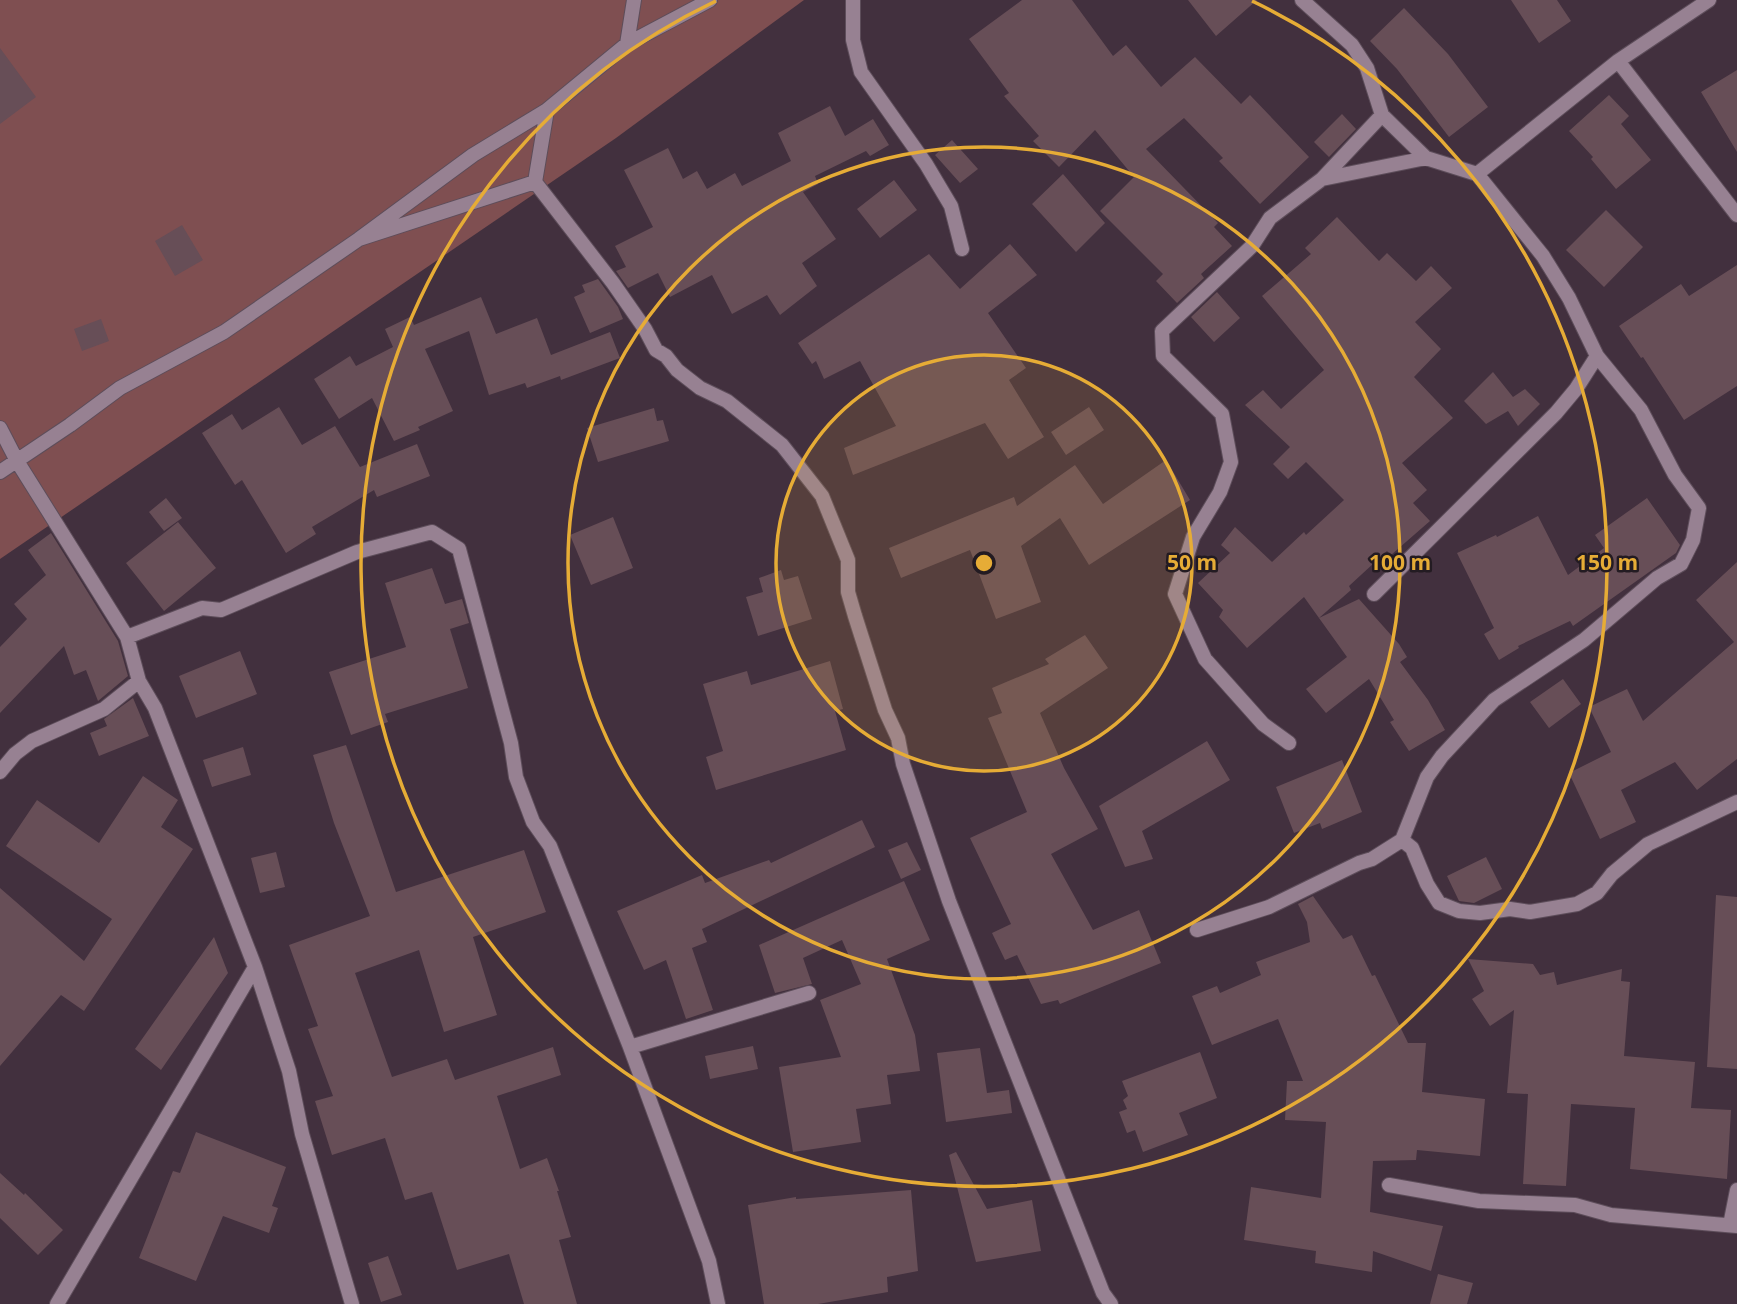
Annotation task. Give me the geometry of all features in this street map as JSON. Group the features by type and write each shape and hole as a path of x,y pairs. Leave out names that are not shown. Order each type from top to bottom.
{"street":[{"path":"627,44 634,0"},
{"path":"0,472 120,388 225,332 359,239 473,155 547,110 627,44 710,0"},
{"path":"853,0 853,40 861,72 926,164 951,206 962,248"},
{"path":"1197,930 1269,907 1372,859 1402,840 1427,777 1442,756 1494,700 1584,640 1657,578 1681,564 1693,540 1699,508 1675,475 1641,410 1597,356 1569,298 1543,256 1477,174 1426,158 1382,115 1367,68 1352,45 1302,0"},
{"path":"1477,174 1618,61 1709,0"},
{"path":"1618,61 1737,215"},
{"path":"547,110 535,182 613,283 656,349 684,376 700,388 727,401 782,444 822,496 848,560 848,592 855,616 885,710 898,738 903,764 949,901 1098,1281 1111,1304"},
{"path":"1289,743 1263,724 1205,659 1175,594 1193,537 1220,492 1231,462 1222,414 1163,356 1162,331 1252,246 1270,218 1322,180 1382,115"},
{"path":"1322,180 1426,158"},
{"path":"359,239 535,182"},
{"path":"1374,594 1556,413 1576,389 1597,356"},
{"path":"0,428 17,461 127,637 139,681 155,708 255,967 289,1071 302,1134 352,1304"},
{"path":"127,637 202,608 221,610 357,552 432,532 459,549 511,743 516,777 533,822 550,846 630,1047 709,1261 718,1304"},
{"path":"0,772 15,754 32,741 104,709 139,681"},
{"path":"1402,840 1412,848 1427,884 1439,903 1459,911 1480,913 1510,909 1530,912 1577,904 1597,893 1612,873 1648,844 1737,802"},
{"path":"57,1304 255,967"},
{"path":"630,1047 809,993"},
{"path":"1389,1185 1479,1201 1575,1205 1611,1215 1734,1226 1737,1190"}],"shaded area":[{"path":"0,0 804,0 616,138 0,559"}],"building":[{"path":"1022,0 1072,0 1113,56 1126,45 1161,87 1195,57 1241,104 1250,95 1309,157 1260,204 1219,161 1223,158 1184,118 1146,149 1218,223 1214,227 1232,246 1201,274 1204,278 1177,303 1156,281 1163,274 1100,211 1134,177 1095,130 1059,167 1033,141 1039,136 1004,96 1009,93 969,39"},
{"path":"1188,0 1257,0 1216,36"},
{"path":"1511,0 1557,0 1571,21 1539,43"},
{"path":"1404,8 1448,54 1488,107 1449,137 1397,69 1370,41"},
{"path":"0,48 36,97 0,124"},
{"path":"1737,70 1737,152 1701,92"},
{"path":"1609,95 1629,116 1621,124 1651,160 1616,189 1591,159 1593,157 1569,131"},
{"path":"830,106 845,136 873,119 889,145 870,156 866,151 815,176 818,184 803,192 836,239 802,263 817,286 780,315 767,295 732,314 712,275 670,297 658,273 628,288 616,271 626,267 615,246 653,227 624,170 668,148 683,179 697,171 707,189 735,173 742,186 791,161 778,133"},
{"path":"1342,114 1356,129 1329,157 1314,142"},
{"path":"952,140 978,169 960,183 935,155"},
{"path":"1063,174 1105,223 1076,252 1032,204"},
{"path":"894,180 917,210 880,238 857,209"},
{"path":"1606,210 1643,247 1604,287 1566,250"},
{"path":"1337,217 1379,261 1387,253 1416,281 1431,266 1452,288 1415,322 1441,349 1414,377 1453,418 1402,463 1427,490 1413,503 1430,521 1391,555 1387,551 1349,586 1351,590 1319,618 1304,597 1247,648 1219,617 1223,610 1198,583 1230,553 1221,545 1235,527 1272,562 1344,500 1306,462 1288,479 1273,464 1290,447 1245,405 1263,390 1281,409 1324,370 1262,296 1311,254 1305,248"},
{"path":"182,225 203,260 175,276 155,241"},
{"path":"1010,244 1037,275 988,313 1026,368 1009,380 1044,437 1008,459 985,423 853,475 844,448 896,426 860,361 824,379 816,361 812,364 798,343 929,254 960,289"},
{"path":"1737,265 1737,386 1684,420 1643,357 1641,358 1619,326 1681,284 1689,296"},
{"path":"598,279 618,307 623,319 590,333 574,297 585,292 582,285"},
{"path":"1217,292 1240,318 1214,342 1191,317"},
{"path":"481,297 496,334 537,318 551,355 610,332 620,358 561,380 560,376 527,388 525,383 489,395 469,331 425,349 453,411 394,441 372,398 339,419 314,379 350,356 356,366 393,347 385,329 410,317 414,325"},
{"path":"101,319 109,341 82,351 74,329"},
{"path":"1493,372 1513,397 1525,389 1540,404 1518,426 1508,411 1486,424 1464,401"},
{"path":"279,407 302,445 335,426 360,467 417,444 430,476 377,497 374,490 312,527 316,534 286,553 242,480 235,485 202,433 232,414 242,430"},
{"path":"1089,407 1104,430 1066,455 1051,432"},
{"path":"654,408 657,421 663,420 669,441 598,462 587,428"},
{"path":"1166,460 1190,500 1089,565 1060,518 1021,546 1041,602 996,619 970,550 901,578 889,548 1014,497 1017,506 1075,465 1103,504"},
{"path":"166,498 182,518 164,531 149,512"},
{"path":"1647,498 1680,545 1676,553 1573,626 1570,621 1518,646 1519,648 1499,660 1484,634 1494,628 1457,553 1538,516 1568,575 1604,548 1595,535"},
{"path":"613,517 633,568 591,585 570,535"},
{"path":"178,522 216,568 164,611 126,563"},
{"path":"51,533 118,641 128,676 98,701 86,670 74,675 64,646 0,713 0,647 27,619 14,604 46,575 28,550"},
{"path":"1737,562 1737,759 1697,790 1675,762 1621,790 1636,822 1600,839 1569,773 1611,752 1589,707 1627,689 1643,721 1734,642 1696,600"},
{"path":"432,568 445,604 462,599 469,623 450,629 468,688 385,714 388,722 351,735 329,672 406,647 385,583"},
{"path":"781,570 784,580 798,576 812,619 758,636 746,597 763,592 759,578"},
{"path":"1359,599 1399,644 1407,657 1400,662 1428,700 1445,730 1409,751 1390,722 1394,720 1369,679 1326,713 1306,689 1347,657 1319,618"},
{"path":"1085,635 1108,668 1040,713 1064,768 1098,829 1051,854 1093,930 1139,910 1161,963 1060,1004 1058,1000 1041,1004 1017,955 1005,960 992,933 1011,924 970,838 1027,812 988,718 1002,713 992,688 1049,664 1045,659"},
{"path":"240,651 257,694 196,718 179,676"},
{"path":"830,661 843,709 835,711 846,750 716,790 706,757 723,751 703,684 747,671 751,685"},
{"path":"1563,679 1581,704 1549,728 1530,702"},
{"path":"133,698 149,736 99,756 90,733 107,726 104,719"},
{"path":"1207,741 1230,780 1142,831 1153,859 1125,867 1099,806"},
{"path":"346,745 396,892 524,850 546,912 473,937 497,1015 444,1032 419,950 355,973 392,1077 447,1059 455,1080 553,1047 561,1075 497,1096 520,1169 547,1158 571,1237 559,1240 577,1304 524,1304 509,1254 457,1270 432,1192 405,1200 385,1138 332,1155 315,1101 333,1096 308,1029 318,1026 289,945 370,916 334,823 313,755"},
{"path":"243,747 251,775 212,787 203,760"},
{"path":"1342,760 1362,812 1322,829 1320,823 1294,833 1276,787"},
{"path":"143,776 178,800 161,827 193,849 84,1011 61,995 0,1066 0,888 84,961 112,919 6,846 37,800 99,843"},
{"path":"862,820 875,847 702,929 707,942 692,948 713,1010 686,1019 666,960 644,970 617,911 702,875 705,883 769,860 771,863"},
{"path":"907,842 921,870 901,879 888,850"},
{"path":"276,852 285,887 260,893 251,858"},
{"path":"1486,857 1502,889 1474,903 1459,901 1447,876"},
{"path":"904,881 930,940 887,959 915,1035 920,1071 887,1075 891,1104 856,1109 861,1142 793,1152 779,1067 841,1057 820,1000 861,984 842,940 803,958 812,984 775,993 759,945"},
{"path":"1716,895 1737,897 1737,1069 1707,1067"},
{"path":"1313,896 1343,939 1352,935 1408,1043 1426,1043 1422,1092 1485,1099 1480,1156 1417,1150 1416,1160 1373,1161 1370,1212 1443,1226 1431,1271 1373,1251 1372,1272 1315,1263 1316,1251 1244,1240 1251,1187 1321,1198 1326,1122 1285,1120 1287,1081 1303,1081 1278,1019 1212,1045 1192,996 1217,986 1220,993 1261,975 1256,962 1310,942 1307,922 1298,904"},
{"path":"214,937 228,973 161,1070 135,1049"},
{"path":"1468,959 1533,964 1540,975 1554,972 1557,985 1622,969 1621,981 1630,982 1624,1056 1695,1062 1691,1108 1731,1110 1727,1179 1630,1169 1635,1108 1571,1104 1566,1186 1523,1184 1528,1094 1507,1093 1514,1010 1490,1026 1472,999 1484,991"},
{"path":"753,1046 758,1069 710,1079 705,1056"},
{"path":"980,1048 987,1093 1009,1090 1012,1113 946,1122 937,1053"},
{"path":"1200,1052 1217,1098 1179,1113 1188,1135 1143,1152 1135,1130 1127,1133 1119,1112 1127,1109 1123,1100 1128,1096 1122,1081"},
{"path":"196,1132 286,1167 272,1206 278,1208 269,1233 223,1216 196,1281 139,1258 173,1171 180,1173"},
{"path":"956,1152 987,1209 1032,1200 1041,1251 976,1262 949,1155"},
{"path":"0,1173 63,1230 38,1255 0,1218"},
{"path":"911,1190 918,1271 887,1277 888,1292 818,1304 764,1304 748,1205 796,1197"},
{"path":"388,1256 402,1295 381,1302 368,1263"},
{"path":"1438,1274 1473,1283 1467,1304 1430,1304"}]}
